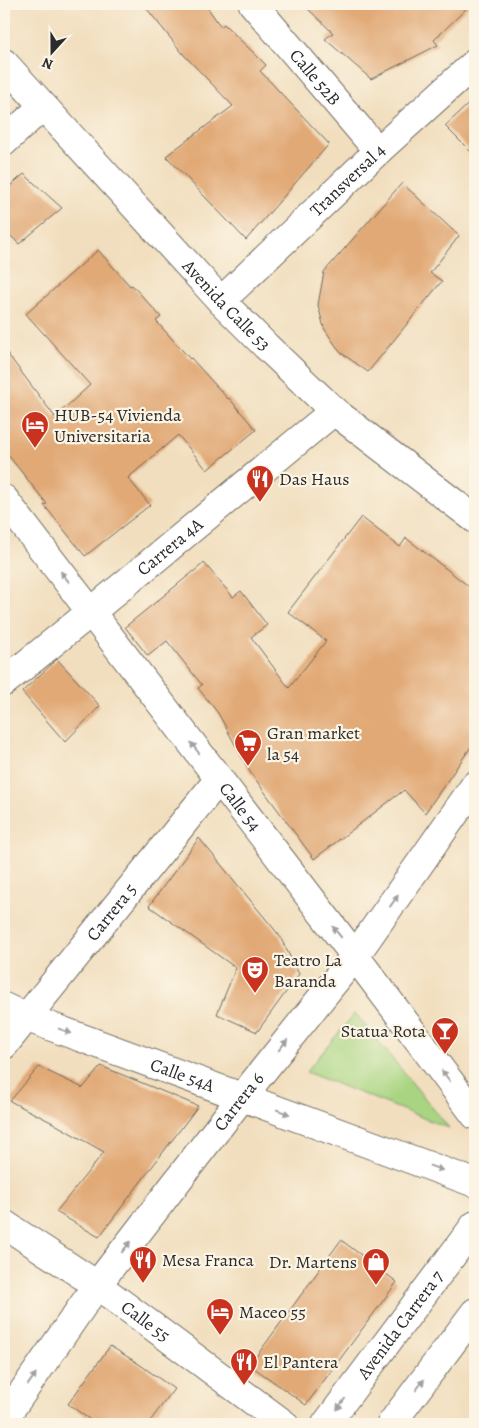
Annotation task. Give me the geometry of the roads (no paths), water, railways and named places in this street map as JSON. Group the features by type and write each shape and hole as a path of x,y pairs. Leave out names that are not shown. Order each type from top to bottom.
{"street":[{"name":"Calle 52B","path":"253,4 378,151"},
{"name":"Avenida Calle 53","path":"4,63 221,301 266,346 334,410 475,519"},
{"name":"Transversal 4","path":"221,301 378,151 475,63"},
{"path":"4,142 43,106"},
{"name":"Carrera 4A","path":"4,682 334,410"},
{"name":"Calle 54","path":"4,499 356,956 475,1115"},
{"name":"Carrera 5","path":"4,1044 15,1012 218,779"},
{"name":"Carrera 6","path":"4,1419 97,1285 242,1097 356,956 475,785"},
{"name":"Calle 54A","path":"15,1012 475,1183"},
{"name":"Calle 55","path":"4,1224 97,1285 284,1424"},
{"name":"Avenida Carrera 7","path":"326,1424 475,1224"},
{"path":"390,1424 475,1312"}],"place":[{"name":"HUB-54 Vivienda Universitaria","path":"35,449"},
{"name":"Das Haus","path":"260,503"},
{"name":"Gran market la 54","path":"248,767"},
{"name":"Teatro La Baranda","path":"255,994"},
{"name":"Statua Rota","path":"445,1055"},
{"name":"Mesa Franca","path":"143,1284"},
{"name":"Dr. Martens","path":"376,1286"},
{"name":"Maceo 55","path":"220,1336"},
{"name":"El Pantera","path":"244,1386"}]}
